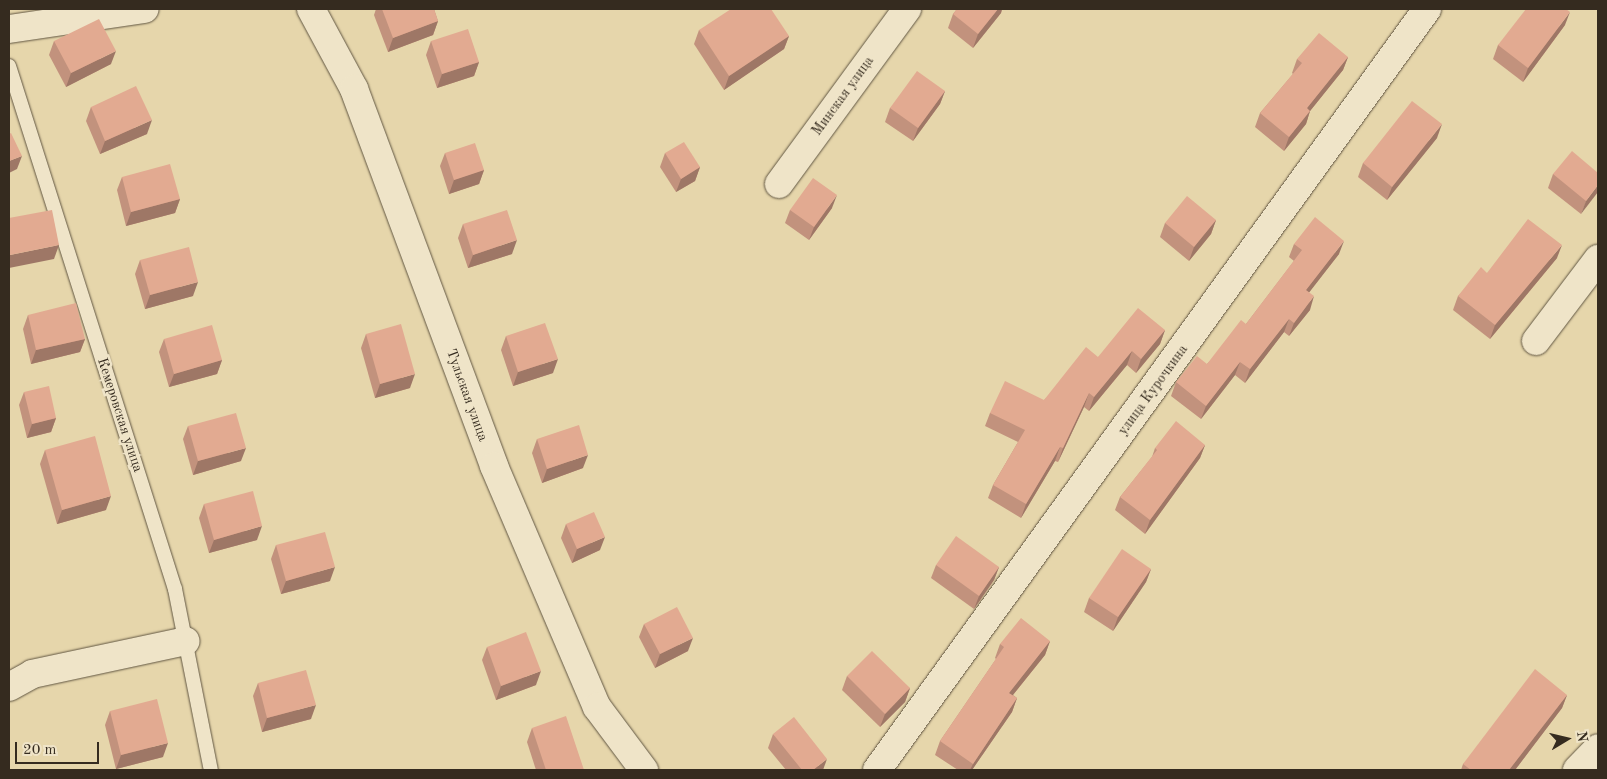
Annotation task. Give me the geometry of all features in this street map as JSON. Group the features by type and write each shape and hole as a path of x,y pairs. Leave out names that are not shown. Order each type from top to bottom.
{"street":[{"path":"9,29 145,9"},
{"name":"Тульская улица","path":"311,9 354,89 494,466 597,707 644,770"},
{"name":"Минская улица","path":"779,184 907,9"},
{"name":"улица Курочкина","path":"877,770 1427,9"},
{"path":"1536,341 1598,259"},
{"path":"9,686 32,674 186,641"},
{"path":"1577,770 1598,748"}],"lane":[{"name":"Кемеровская улица","path":"9,66 176,589 211,770"}],"building":[{"path":"382,9 434,9 438,21 393,38"},
{"path":"731,9 771,9 789,36 729,76 699,30"},
{"path":"957,9 998,9 978,34 953,14"},
{"path":"1526,9 1566,9 1570,12 1528,68 1498,45"},
{"path":"99,19 116,51 71,73 54,41"},
{"path":"468,29 479,62 442,74 431,41"},
{"path":"1319,33 1348,57 1307,108 1310,111 1289,137 1260,113 1302,63 1297,59"},
{"path":"917,71 945,91 918,128 890,108"},
{"path":"136,86 152,120 105,141 91,107"},
{"path":"1412,101 1442,124 1392,187 1363,163"},
{"path":"11,133 22,156 9,161 9,134"},
{"path":"684,142 700,167 681,179 665,153"},
{"path":"475,143 484,170 454,180 445,153"},
{"path":"1572,151 1598,173 1598,185 1586,201 1553,174"},
{"path":"170,164 180,199 131,212 122,177"},
{"path":"813,178 837,195 814,227 790,210"},
{"path":"1187,196 1216,220 1194,247 1165,223"},
{"path":"52,210 59,245 10,255 9,218"},
{"path":"507,210 517,240 473,255 463,224"},
{"path":"1315,217 1344,241 1306,290 1314,296 1294,323 1289,319 1250,369 1240,362 1206,406 1176,382 1197,356 1207,364 1241,320 1246,324 1302,250 1294,244"},
{"path":"1528,219 1562,245 1495,325 1458,296 1481,267 1487,273"},
{"path":"189,247 198,282 150,295 140,260"},
{"path":"76,303 85,339 36,350 28,315"},
{"path":"1138,308 1165,330 1141,359 1132,351 1094,397 1089,393 1063,448 1060,447 1026,504 993,485 1025,430 990,413 1005,381 1044,400 1086,347 1098,357"},
{"path":"545,323 558,359 518,372 506,336"},
{"path":"401,324 415,374 380,384 366,334"},
{"path":"212,325 222,360 174,374 164,339"},
{"path":"49,386 56,418 32,424 24,392"},
{"path":"236,413 246,448 198,461 188,426"},
{"path":"1176,421 1205,445 1150,520 1120,497 1157,450 1155,448"},
{"path":"579,425 588,455 547,469 537,439"},
{"path":"95,436 111,496 62,510 45,450"},
{"path":"253,491 262,526 214,540 204,504"},
{"path":"594,512 605,537 577,549 566,524"},
{"path":"325,532 335,567 286,581 276,545"},
{"path":"956,536 999,567 979,596 936,565"},
{"path":"1122,549 1151,569 1118,617 1089,598"},
{"path":"677,607 693,638 660,654 644,624"},
{"path":"1021,618 1050,641 1009,693 1017,698 973,764 940,741 1004,647 1000,644"},
{"path":"526,632 541,671 501,686 487,647"},
{"path":"872,651 910,688 885,714 847,676"},
{"path":"1535,669 1567,695 1509,770 1471,770 1463,764"},
{"path":"306,670 316,705 267,718 258,683"},
{"path":"157,699 168,743 121,755 110,711"},
{"path":"566,716 584,770 546,770 532,728"},
{"path":"794,717 827,759 813,770 802,770 773,734"}]}
